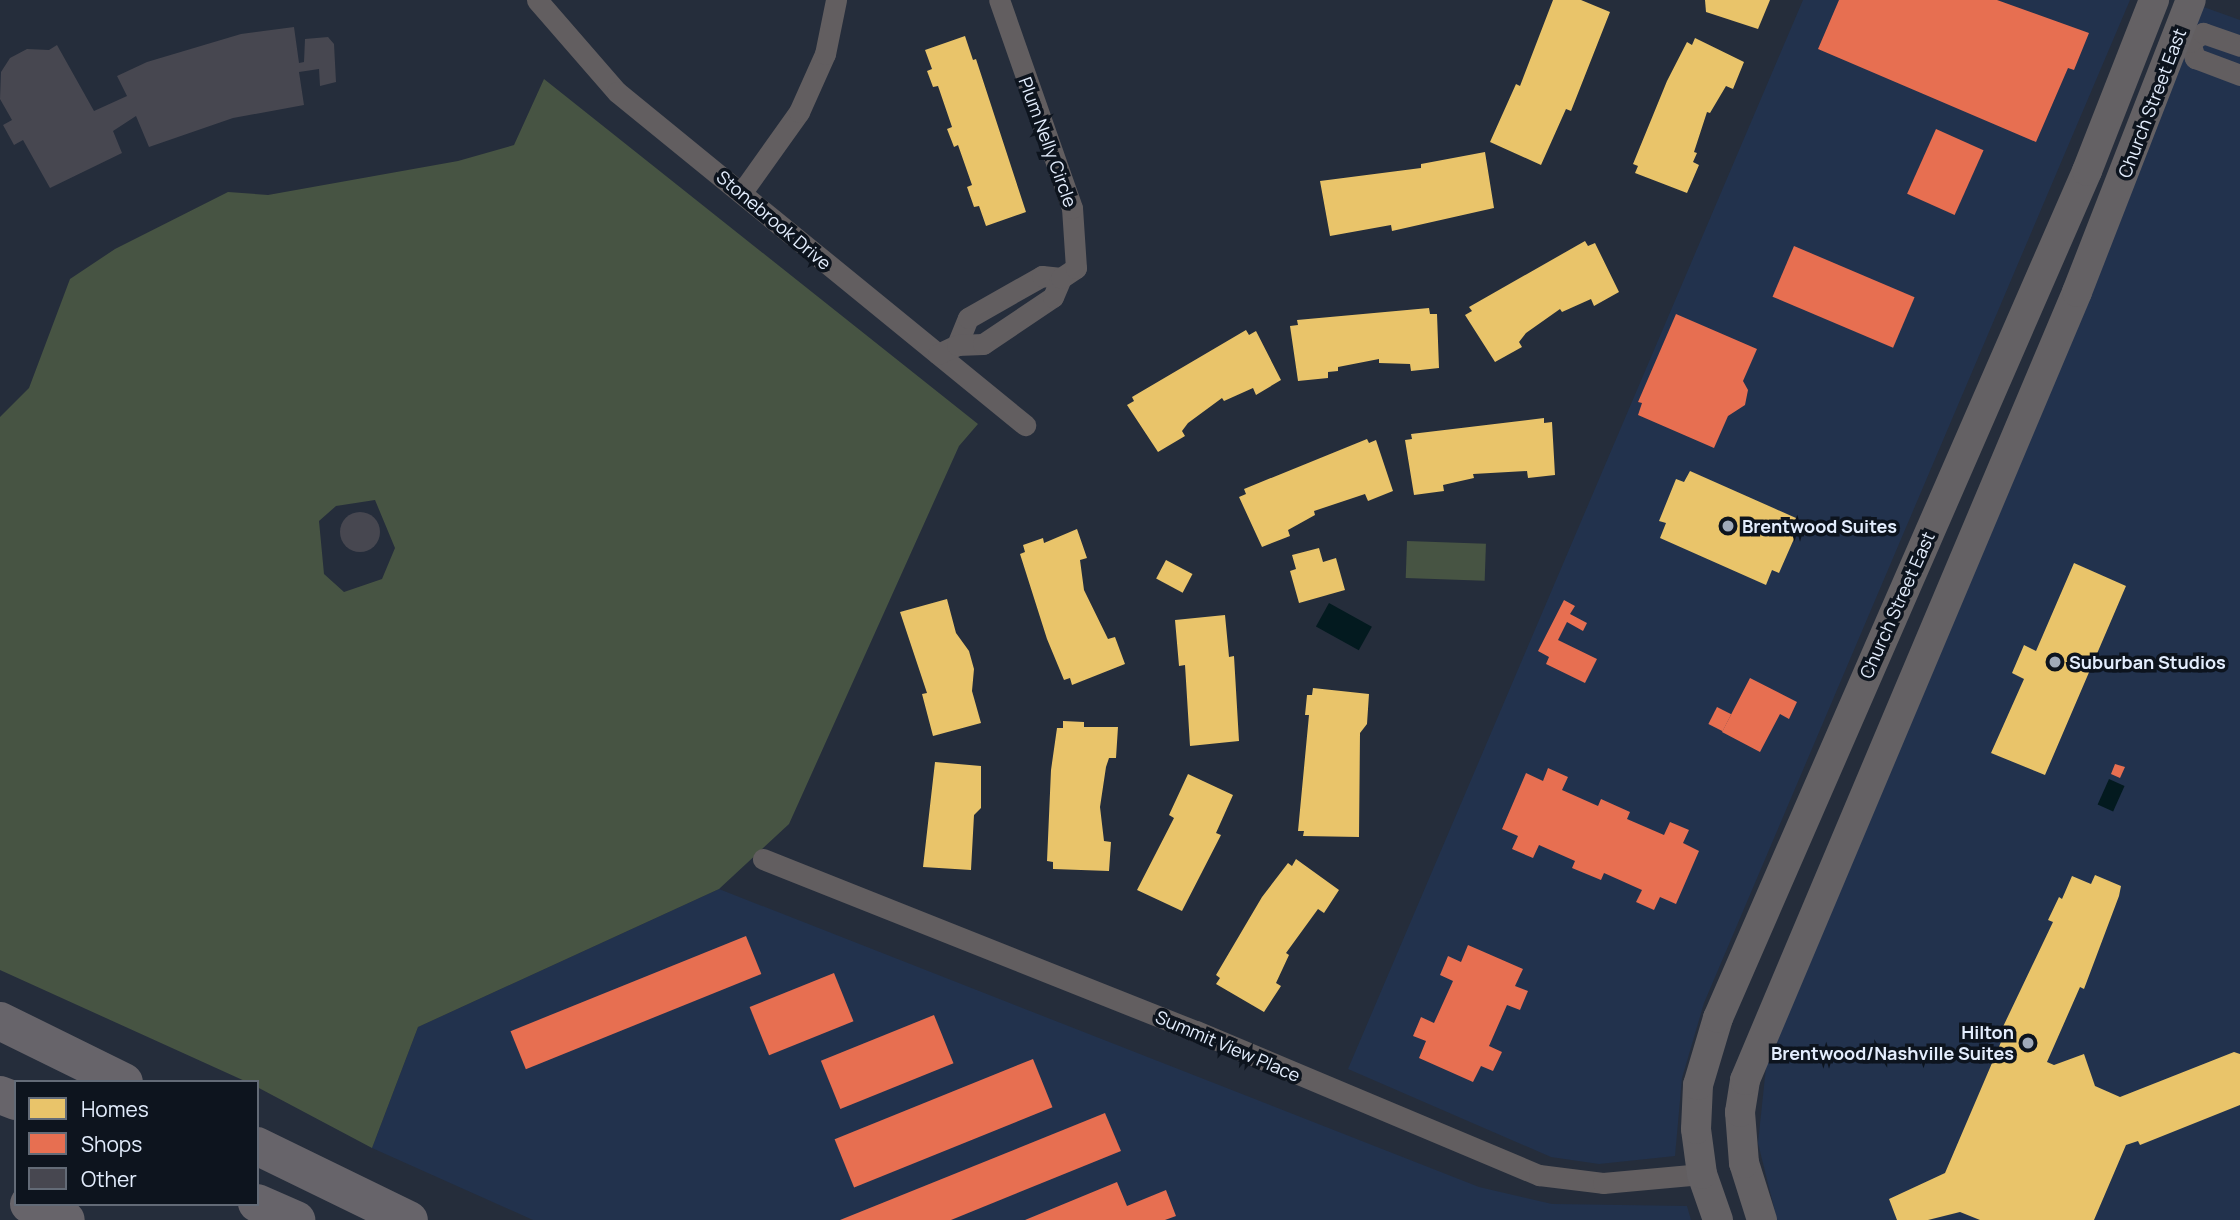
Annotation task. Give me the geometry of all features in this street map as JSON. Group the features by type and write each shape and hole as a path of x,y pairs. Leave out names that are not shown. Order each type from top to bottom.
{"highway":[{"path":"0,1021 120,1080"},
{"path":"259,1147 409,1220"},
{"path":"259,1204 296,1220"},
{"path":"34,1206 66,1220"}],"main road":[{"name":"Church Street East","path":"1718,1220 1702,1174 1696,1129 1697,1096 1718,1018 2087,171 2154,0"},
{"name":"Church Street East","path":"1762,1220 1744,1163 1740,1112 1745,1080 2184,39 2191,0"}],"street":[{"name":"Stonebrook Drive","path":"537,0 617,92 947,349 1025,425"},
{"path":"742,192 799,112 825,54 836,0"},
{"name":"Plum Nelly Circle","path":"947,349 983,344 1053,297 1061,278 1076,268 1072,208 999,0"},
{"path":"2240,46 2203,33 2184,39 2195,58 2240,75"},
{"path":"947,349 968,318 1042,275 1061,278"},
{"name":"Summit View Place","path":"763,859 1196,1031 1539,1175 1603,1183 1702,1174"}],"shaded area":[{"path":"1803,0 2130,0 1704,1003 1682,1078 1675,1156 1599,1164 1551,1157 1348,1069"},
{"path":"2198,5 2240,20 2240,1220 1777,1220 1758,1143 1766,1067"},
{"path":"544,79 978,424 959,446 789,824 719,889 418,1027 372,1148 259,1088 259,1080 243,1080 0,970 0,417 29,388 70,279 115,249 228,192 268,195 458,161 514,145","holes":["375,500 395,548 382,579 344,592 324,574 319,521 336,506"]},
{"path":"1407,541 1486,544 1485,581 1406,578"},
{"path":"1329,603 1372,627 1359,650 1316,627"},
{"path":"2109,779 2125,786 2113,811 2098,805"},
{"path":"719,889 1479,1187 1552,1204 1687,1206 1691,1220 533,1220 372,1148 418,1027"}],"building: Homes":[{"path":"1553,0 1581,0 1610,12 1571,111 1566,109 1541,165 1490,142 1516,84 1520,86"},
{"path":"1705,0 1770,0 1758,29 1706,12"},
{"path":"965,36 973,60 976,59 1026,212 986,226 979,206 974,207 967,187 972,185 958,145 954,147 947,129 952,127 938,86 933,87 927,71 932,69 925,50"},
{"path":"1695,38 1744,62 1733,89 1726,86 1710,113 1707,112 1694,152 1697,153 1693,162 1699,165 1687,193 1635,173 1638,166 1633,164 1667,81 1687,42 1692,45"},
{"path":"1485,152 1494,208 1392,231 1391,225 1330,236 1320,181 1421,168 1421,164"},
{"path":"1585,241 1588,246 1595,243 1619,292 1594,306 1591,299 1562,312 1560,309 1526,333 1519,342 1522,347 1495,362 1465,315 1472,311 1469,307"},
{"path":"1429,308 1430,314 1437,314 1439,368 1411,371 1410,364 1379,363 1379,359 1338,367 1338,371 1328,372 1328,378 1298,381 1290,326 1298,325 1297,320"},
{"path":"1246,330 1249,335 1256,331 1281,380 1256,395 1253,388 1224,401 1222,398 1188,423 1182,431 1185,436 1158,452 1127,405 1134,401 1132,397"},
{"path":"1544,418 1544,423 1552,422 1555,475 1528,478 1527,471 1473,474 1474,478 1443,485 1444,491 1414,495 1405,440 1412,439 1411,434"},
{"path":"1367,439 1369,443 1376,440 1393,491 1368,501 1365,494 1314,511 1315,515 1288,530 1290,536 1262,547 1239,497 1246,494 1244,489"},
{"name":"Brentwood Suites","path":"1690,471 1796,518 1791,529 1797,532 1779,573 1772,570 1766,585 1660,538 1666,523 1659,521 1676,479 1684,482"},
{"path":"1077,529 1087,558 1080,560 1084,590 1108,639 1115,637 1125,664 1072,685 1070,678 1064,680 1047,639 1020,554 1025,552 1023,545 1043,538 1044,543"},
{"path":"1319,548 1323,562 1336,558 1345,590 1299,603 1290,571 1296,569 1292,555"},
{"path":"1166,560 1192,574 1183,593 1156,579"},
{"name":"Suburban Studios","path":"2074,563 2126,586 2045,775 1991,753 2024,679 2012,673 2024,645 2036,651"},
{"path":"947,599 956,633 969,651 974,669 972,691 981,723 933,736 922,694 927,693 900,612"},
{"path":"1225,615 1229,657 1234,656 1239,741 1190,746 1185,665 1179,666 1175,620"},
{"path":"1313,688 1369,694 1367,724 1360,733 1359,837 1303,836 1304,831 1298,831 1309,715 1305,715 1307,695 1312,695"},
{"path":"1063,721 1084,722 1084,727 1118,727 1116,758 1109,758 1106,767 1100,807 1104,841 1111,842 1109,871 1053,869 1053,862 1047,861 1051,770 1057,728 1063,728"},
{"path":"935,762 981,766 981,808 974,815 971,870 923,867"},
{"path":"1188,774 1233,795 1216,833 1221,835 1182,911 1137,890 1174,818 1169,815"},
{"path":"1296,859 1339,890 1324,913 1318,909 1286,953 1289,955 1276,983 1281,986 1264,1012 1216,984 1220,978 1216,975 1262,897 1288,863 1292,866"},
{"name":"Hilton Brentwood/Nashville Suites","path":"2095,875 2121,886 2119,896 2084,989 2080,987 2047,1062 2054,1065 2084,1054 2095,1086 2120,1097 2234,1052 2240,1054 2240,1105 2140,1145 2138,1141 2126,1145 2094,1220 1980,1220 1960,1212 1928,1220 1897,1220 1889,1199 1945,1173 2004,1035 2000,1033 2053,922 2048,920 2059,897 2062,899 2072,876 2091,884"}],"building: Shops":[{"path":"1839,0 1997,0 2089,33 2074,70 2068,68 2036,142 1818,49"},
{"path":"1936,129 1984,150 1955,215 1907,194"},
{"path":"1794,246 1915,297 1893,348 1773,297"},
{"path":"1676,314 1757,349 1743,381 1748,390 1745,405 1728,416 1714,448 1638,415 1642,403 1638,402"},
{"path":"1564,600 1575,606 1570,614 1587,623 1583,631 1567,622 1558,640 1597,659 1585,683 1546,664 1549,657 1538,651"},
{"path":"1750,678 1797,702 1789,719 1780,714 1760,752 1722,732"},
{"path":"1717,707 1731,714 1723,731 1708,724"},
{"path":"2115,764 2125,767 2120,778 2111,774"},
{"path":"1548,768 1568,777 1562,790 1598,806 1601,799 1630,812 1627,819 1664,835 1670,822 1689,830 1683,843 1699,851 1676,904 1660,897 1654,910 1636,902 1642,890 1604,873 1601,880 1572,868 1575,861 1539,845 1533,858 1512,849 1518,836 1502,829 1526,773 1543,781"},
{"path":"746,936 761,974 526,1069 510,1031"},
{"path":"1468,945 1523,969 1515,986 1528,991 1520,1010 1507,1005 1489,1046 1502,1052 1493,1071 1481,1066 1473,1082 1419,1058 1426,1041 1413,1036 1421,1017 1434,1023 1453,981 1440,975 1448,956 1461,962"},
{"path":"834,973 853,1021 769,1055 750,1007"},
{"path":"934,1015 953,1063 840,1109 821,1061"},
{"path":"1033,1059 1052,1107 854,1187 835,1139"},
{"path":"1105,1113 1121,1151 951,1220 840,1220"},
{"path":"1117,1182 1127,1206 1166,1190 1176,1216 1165,1220 1025,1220"}],"building: Other":[{"path":"294,27 299,63 304,62 305,39 328,37 334,44 336,82 320,86 319,69 299,72 304,105 233,118 149,147 136,116 113,131 122,153 50,188 23,140 14,145 3,125 12,120 0,99 1,72 10,58 27,49 49,50 57,45 94,111 127,96 117,76 147,62 241,34"},
{"path":"360,512 368,513 374,518 379,524 379,540 374,546 368,551 360,552 352,551 346,546 341,540 340,532 341,524 346,518 352,513"}],"place":[{"name":"Brentwood Suites","path":"1728,526"},
{"name":"Suburban Studios","path":"2055,662"},
{"name":"Hilton Brentwood/Nashville Suites","path":"2028,1043"}]}
